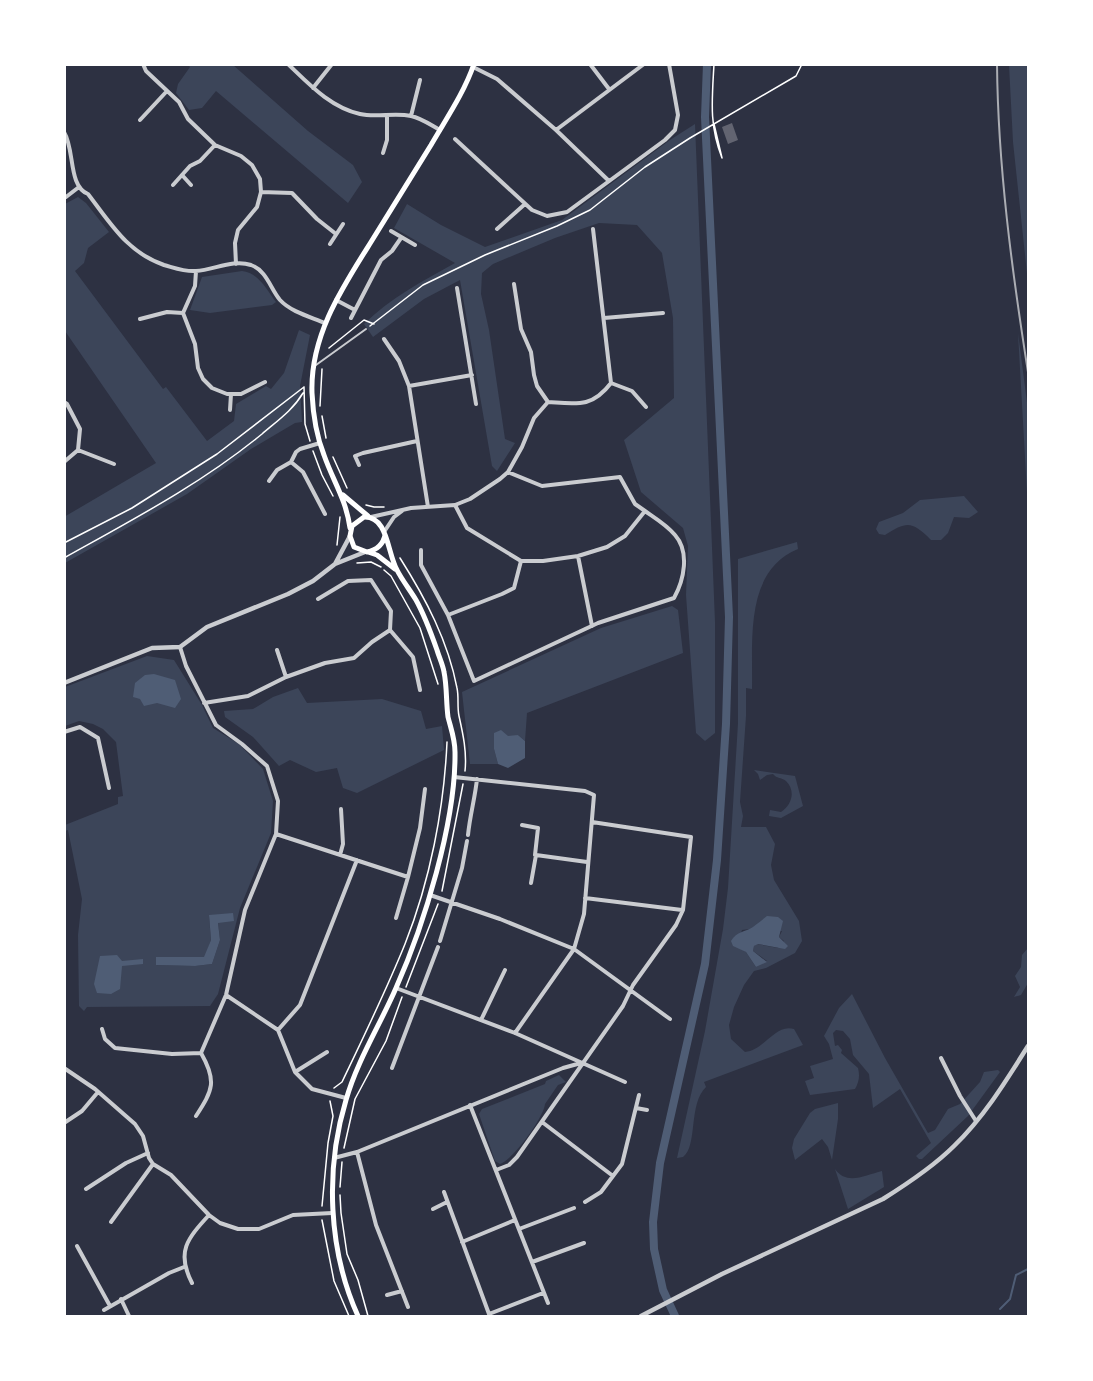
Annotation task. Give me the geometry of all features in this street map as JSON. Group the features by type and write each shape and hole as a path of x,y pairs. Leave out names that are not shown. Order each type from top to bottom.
{"main road":[{"path":"358,1317 346,1284 332,1213 335,1144 346,1098 396,988 418,933 445,834 455,753 453,731 448,718 444,670 425,619 397,570 380,522 370,517 345,492 328,466 320,443 312,385 314,367 326,323 336,300 440,130 462,92 473,66"},
{"path":"345,492 354,547 376,555 397,570"},
{"path":"350,533 355,522 364,517 370,517"},
{"path":"366,552 377,549 384,541 384,534"}],"street":[{"path":"143,64 146,71 179,102 188,119 215,145 241,156 252,165 260,179 261,192 257,207 238,230 235,243 236,264"},
{"path":"288,64 313,88 337,106 372,116 411,116 440,130"},
{"path":"313,88 332,64"},
{"path":"590,64 609,89"},
{"path":"556,130 644,64"},
{"path":"455,139 532,210 546,216 567,212 610,182 675,130 678,115 669,64"},
{"path":"473,66 496,79 556,130 610,182"},
{"path":"411,116 420,80"},
{"path":"140,120 167,91"},
{"path":"383,153 387,140 387,116"},
{"path":"64,132 71,149 76,184 82,192 88,194 121,236 138,253 180,270 196,271 236,264 250,265 259,270 281,300 294,310 326,323"},
{"path":"173,185 190,166 200,161 215,145"},
{"path":"182,175 191,184"},
{"path":"66,197 79,187"},
{"path":"261,192 292,193 317,219 336,234"},
{"path":"497,229 525,204"},
{"path":"330,244 343,224"},
{"path":"548,402 578,404 600,397 611,383 593,229"},
{"path":"391,231 415,245"},
{"path":"351,318 381,260 392,251 401,238"},
{"path":"196,271 195,286 183,313 195,344 198,368 203,379 212,388 231,394 241,394 265,382"},
{"path":"514,285 521,329 531,352 537,386 548,402"},
{"path":"457,288 477,404"},
{"path":"336,300 355,310"},
{"path":"140,319 166,312 183,313"},
{"path":"604,318 663,313"},
{"path":"384,339 399,361 409,387 428,507"},
{"path":"409,387 472,375"},
{"path":"611,383 632,390 646,407"},
{"path":"230,410 231,394"},
{"path":"64,402 80,429 78,450 64,462"},
{"path":"370,517 455,505 470,499 508,472 534,418 548,402"},
{"path":"359,465 355,456 417,441"},
{"path":"269,482 277,470 291,462 296,452 320,443"},
{"path":"78,450 114,464"},
{"path":"291,462 303,472 325,514"},
{"path":"421,549 421,565 448,615 474,681 592,626 674,598 682,584 682,549 676,535 635,504 620,477 542,486 508,472"},
{"path":"455,505 467,528 521,561 543,561 578,556 607,548 625,536 645,511"},
{"path":"384,534 394,517 402,511"},
{"path":"335,564 350,533"},
{"path":"64,683 152,648 180,648 207,627 288,594 313,581 335,564 366,552"},
{"path":"578,556 592,626"},
{"path":"448,615 514,588 521,561"},
{"path":"318,599 348,581 371,580 391,611 390,630 413,657 420,690"},
{"path":"204,703 248,696 286,677 325,663 354,658 390,630"},
{"path":"180,648 216,725 267,766 278,801 276,834 245,910 226,995 201,1053"},
{"path":"277,650 286,677"},
{"path":"64,732 80,727 99,738 109,788"},
{"path":"453,777 594,795 580,934 574,949 515,1033"},
{"path":"468,835 477,779"},
{"path":"396,918 420,828 425,789"},
{"path":"340,855 343,844 341,808"},
{"path":"496,1170 509,1165 517,1157 623,1006 633,985 676,925 683,910 691,837 592,822"},
{"path":"522,825 538,828 531,883"},
{"path":"276,834 408,877"},
{"path":"440,941 462,868 467,841"},
{"path":"535,856 587,862"},
{"path":"278,1030 300,1005 357,860"},
{"path":"429,895 500,919 574,949 670,1019"},
{"path":"585,898 683,910"},
{"path":"393,1068 438,947"},
{"path":"481,1020 505,970"},
{"path":"396,988 515,1033 625,1082"},
{"path":"226,995 278,1030 295,1072 312,1089 346,1098"},
{"path":"102,1029 105,1039 115,1048 172,1054 201,1053"},
{"path":"641,1317 722,1274 883,1199 954,1147 992,1102 1029,1046"},
{"path":"295,1072 327,1052"},
{"path":"196,1116 211,1092 210,1068 201,1053"},
{"path":"941,1058 960,1096 976,1121"},
{"path":"334,1158 357,1152 563,1068 581,1063"},
{"path":"64,1068 98,1092 135,1124 143,1136 153,1164 171,1175 209,1215 220,1223 238,1229 259,1229 293,1215 332,1213"},
{"path":"64,1123 82,1111 98,1092"},
{"path":"585,1202 601,1192 622,1164 639,1095"},
{"path":"470,1105 548,1303"},
{"path":"636,1108 648,1110"},
{"path":"542,1122 613,1176"},
{"path":"357,1152 376,1225 408,1307"},
{"path":"86,1189 126,1163 148,1153"},
{"path":"111,1222 153,1164"},
{"path":"444,1192 489,1314 543,1293"},
{"path":"433,1209 447,1202"},
{"path":"519,1228 574,1208"},
{"path":"192,1282 184,1267 183,1254 193,1233 209,1215"},
{"path":"462,1242 515,1220"},
{"path":"532,1262 584,1243"},
{"path":"77,1246 110,1306"},
{"path":"104,1310 169,1273 184,1267"},
{"path":"387,1295 402,1291"},
{"path":"121,1299 129,1317"}],"lane":[{"path":"314,367 366,329"}],"path":[{"path":"714,64 712,114 714,138 722,158 714,124"},
{"path":"325,352 364,320 374,324 423,285 485,255 590,210 645,167 796,76 802,64"},
{"path":"323,360 320,381 321,412 328,446"},
{"path":"64,543 132,508 217,454 304,387 304,416 309,438"},
{"path":"64,558 190,487 248,446 295,406 304,391"},
{"path":"313,452 322,475 337,502"},
{"path":"332,455 345,492"},
{"path":"362,503 374,507 384,506"},
{"path":"337,546 340,515"},
{"path":"368,1317 358,1280 347,1254 344,1237 340,1188 343,1157 355,1099 386,1041 444,886 465,778 464,737 452,665 432,611 398,555"},
{"path":"352,564 371,562 391,576 420,628 440,692"},
{"path":"349,1317 334,1281 321,1213 333,1116 330,1102 334,1086 342,1082 378,1007 406,942 416,912 437,824 446,774 447,739"}],"shaded area":[{"path":"188,65 233,65 308,131 353,165 362,182 348,203 216,91 202,108 189,110 176,93 178,84 190,67"},
{"path":"1009,65 1028,65 1028,283 1013,142"},
{"path":"695,124 715,622 715,733 705,741 696,733 686,595 688,546 683,528 641,492 624,440 674,398 673,318 662,253 637,225 599,223 555,238 493,264 482,273 481,294 489,330 505,439 515,443 497,471 492,466 460,280 424,299 373,337 364,324 396,298 455,263 394,228 407,204 441,225 485,247 562,220"},
{"path":"78,197 86,203 109,232 88,248 84,263 75,271 163,389 166,387 207,441 234,421 236,404 266,386 271,389 284,373 299,330 310,335 300,386 302,422 295,423 251,449 187,494 65,563 64,517 156,463 65,331 65,204"},
{"path":"242,271 258,278 276,302 272,305 210,313 190,310 202,277"},
{"path":"1018,333 1028,410 1028,501 1027,493"},
{"path":"964,496 978,512 969,518 954,517 948,533 941,540 931,540 919,529 909,525 899,527 885,535 879,534 876,529 879,522 903,513 920,500"},
{"path":"797,542 798,549 781,559 768,573 755,609 752,689 746,688 740,802 743,816 741,827 766,827 775,844 771,865 774,880 799,921 802,941 795,953 766,968 754,971 744,985 729,1025 731,1039 745,1052 758,1047 775,1033 787,1028 794,1029 803,1045 704,1082 706,1087 700,1094 697,1104 688,1152 683,1157 677,1158 705,1031 728,888 738,723 738,559","holes":["742,930 782,931 779,937 784,941 778,948 757,944 754,946 753,951 767,961 756,967 746,952 738,947"]},
{"path":"672,606 678,610 683,653 527,713 525,741 518,735 494,749 498,764 470,764 462,692 601,628"},
{"path":"147,656 174,660 202,705 213,728 239,744 263,769 273,801 271,833 240,908 218,994 210,1006 87,1007 84,1011 79,1006 78,935 82,899 68,830 65,831 65,825 118,804 118,797 123,796 116,742 103,729 93,724 79,721 65,726 65,687","holes":["209,916 218,923 220,940 212,964 156,965 156,957 205,957 211,940"]},
{"path":"154,674 175,680 181,699 175,708 157,703 144,706 140,699 133,697 135,683 145,675"},
{"path":"298,688 307,703 382,699 421,711 426,729 442,726 444,750 357,793 343,788 337,768 316,772 290,760 279,766 253,737 225,717 224,711 253,709 273,697"},
{"path":"501,730 508,736 518,735 525,741 525,758 508,768 498,764 494,749 494,733"},
{"path":"754,770 795,776 803,806 781,818 769,816 770,810 781,812 788,806 791,789 786,781 773,774 760,780"},
{"path":"233,913 234,921 218,923 220,940 212,964 156,965 156,957 204,957 211,940 209,915"},
{"path":"767,916 778,917 783,921 779,937 788,946 785,949 758,944 754,946 753,951 767,962 756,967 746,952 733,946 731,941 736,935 753,927"},
{"path":"1028,948 1028,983 1021,995 1014,997 1020,987 1015,976 1021,967 1022,955"},
{"path":"117,955 122,961 143,959 143,964 122,966 120,989 111,994 97,993 94,984 100,956"},
{"path":"852,994 928,1133 935,1130 948,1109 960,1104 980,1082 984,1072 998,1070 1000,1072 968,1116 922,1159 916,1156 931,1143 900,1089 873,1108 869,1074 853,1055 850,1039 843,1031 836,1030 833,1033 835,1046 838,1045 842,1050 841,1053 858,1068 859,1076 855,1089 810,1095 805,1081 814,1078 810,1066 833,1059 824,1036 839,1008"},
{"path":"559,1075 566,1082 558,1085 527,1137 506,1161 500,1164 495,1161 479,1114 482,1109 545,1084 546,1081"},
{"path":"838,1103 832,1160 828,1147 822,1139 795,1160 792,1148 794,1139 810,1113 815,1109"},
{"path":"835,1169 845,1177 851,1178 882,1171 884,1187 848,1209"}],"building":[{"path":"732,123 738,140 728,144 722,127"}],"waterway":[{"path":"675,1316 663,1290 654,1249 653,1222 660,1163 705,964 717,860 726,724 729,617 705,117 707,64"},
{"path":"1000,1309 1010,1299 1016,1275 1028,1269"}],"railway":[{"path":"997,64 1000,141 1007,219 1028,372"}]}
